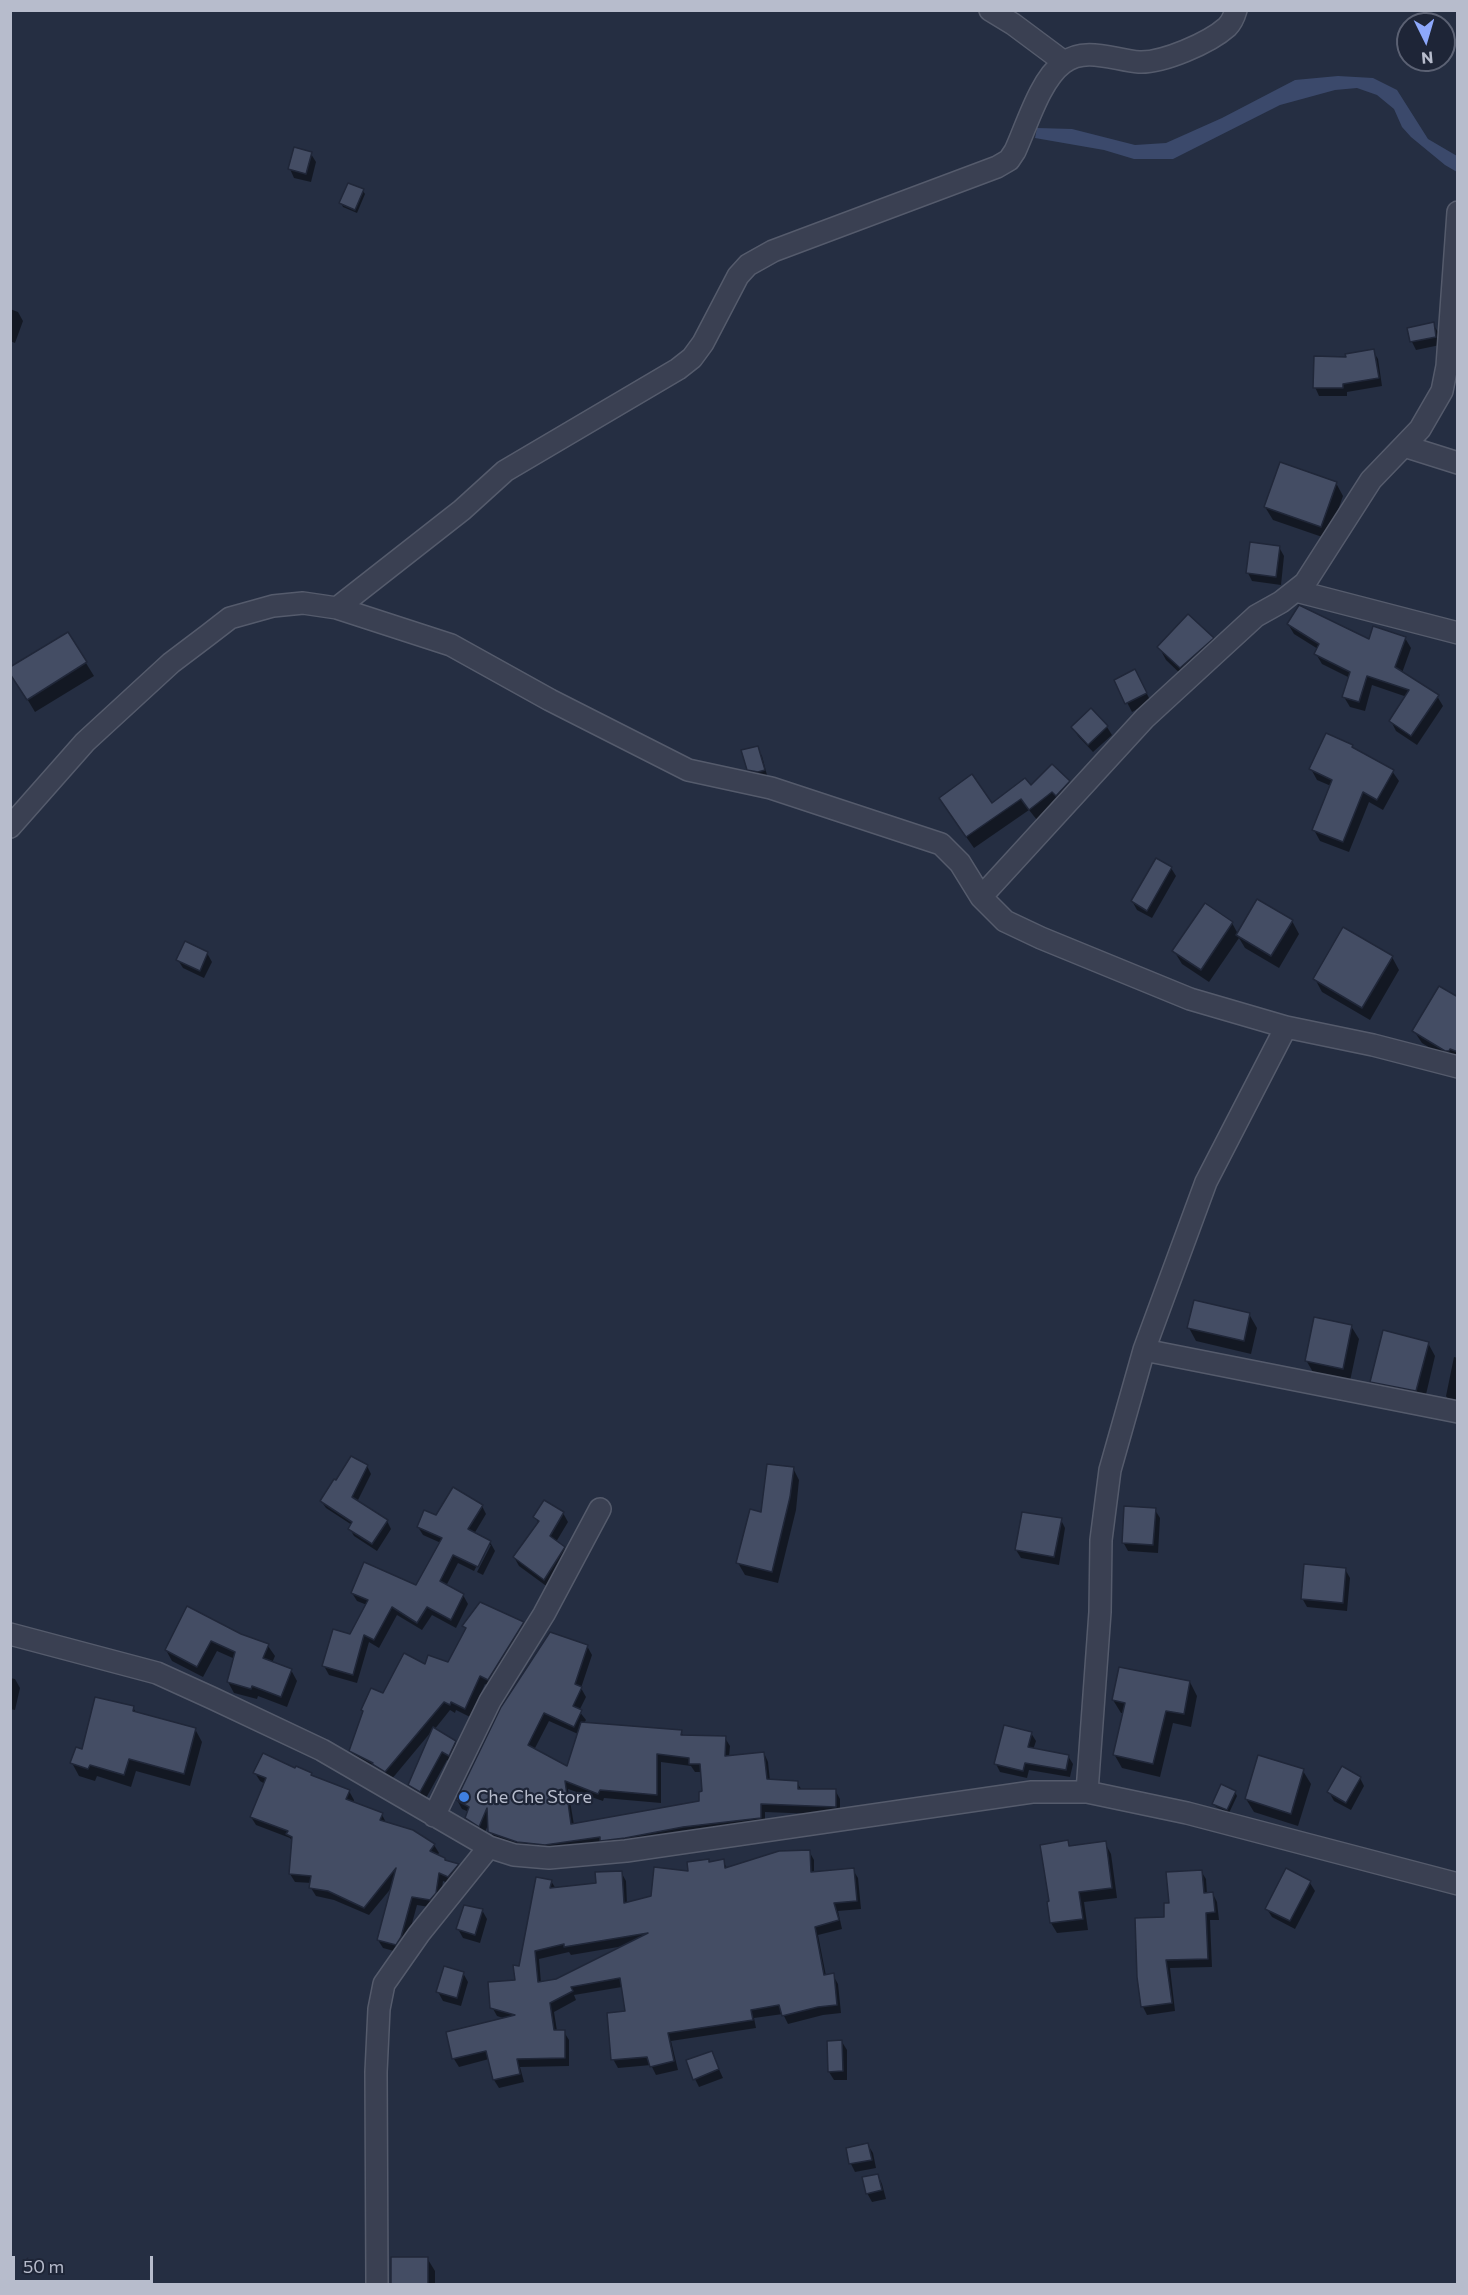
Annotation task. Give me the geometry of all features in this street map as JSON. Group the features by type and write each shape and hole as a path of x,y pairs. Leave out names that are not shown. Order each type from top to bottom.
{"street":[{"path":"990,10 1014,24 1064,62"},
{"path":"337,608 462,510 505,471 678,369 692,358 703,343 738,276 748,265 773,251 929,194 1009,160 1046,83 1064,62 1074,57 1090,54 1140,62 1166,58 1192,47 1228,26 1236,10"},
{"path":"981,897 1145,718 1256,616 1305,583 1371,480 1420,429 1442,391 1447,366 1458,212"},
{"path":"1404,446 1458,463"},
{"path":"1296,591 1458,633"},
{"path":"10,827 85,742 171,663 230,618 273,606 303,603 337,608 451,645 550,700 688,770 771,788 941,844 960,863 981,897 1005,921 1041,938 1190,999 1286,1026 1458,1067"},
{"path":"1087,1792 1100,1612 1101,1539 1110,1470 1144,1350 1206,1182 1286,1026"},
{"path":"1144,1350 1458,1412"},
{"path":"434,1816 490,1701 544,1614 600,1509"},
{"path":"10,1634 157,1673 322,1750 489,1847 514,1855 549,1858 617,1852 1032,1792 1087,1792 1187,1813 1458,1884"},
{"path":"377,2284 376,2072 379,2010 384,1984 419,1934 489,1847"}],"water":[{"path":"1338,76 1373,78 1397,90 1428,139 1457,156 1457,172 1411,137 1402,127 1394,109 1377,95 1357,88 1335,90 1280,105 1173,159 1134,159 1104,150 1035,138 1037,128 1072,129 1135,145 1166,143 1222,118 1295,80"}],"building":[{"path":"294,147 312,152 306,174 288,169"},
{"path":"348,183 364,189 355,210 339,203"},
{"path":"1434,322 1436,337 1410,342 1407,328"},
{"path":"1374,349 1379,378 1343,384 1343,388 1313,388 1314,356 1346,357 1345,354"},
{"path":"1280,462 1337,482 1321,527 1264,507"},
{"path":"1250,542 1280,546 1276,577 1246,573"},
{"path":"1299,605 1369,639 1373,626 1406,637 1395,667 1439,695 1411,736 1389,721 1409,690 1367,676 1359,702 1342,697 1350,672 1314,654 1319,644 1287,624"},
{"path":"1188,614 1214,638 1180,668 1157,647"},
{"path":"68,632 87,662 27,700 10,674 10,667"},
{"path":"1135,669 1147,693 1125,704 1114,680"},
{"path":"1091,708 1108,726 1088,745 1071,727"},
{"path":"1326,733 1353,745 1352,747 1394,770 1377,800 1363,792 1343,842 1312,830 1332,780 1309,769"},
{"path":"758,746 765,770 758,772 747,770 741,750"},
{"path":"1052,764 1070,781 1056,796 1052,792 1029,810 1021,799 966,837 939,798 972,774 992,803 1025,778 1031,785"},
{"path":"1156,858 1172,867 1147,911 1131,901"},
{"path":"1257,899 1293,920 1271,956 1236,935"},
{"path":"1205,903 1233,922 1201,970 1172,951"},
{"path":"1343,927 1393,956 1362,1008 1313,979"},
{"path":"185,941 208,952 200,971 176,960"},
{"path":"1439,986 1458,997 1458,1052 1450,1049 1445,1051 1412,1031"},
{"path":"1194,1300 1250,1313 1244,1341 1187,1328"},
{"path":"1314,1317 1352,1325 1343,1369 1305,1361"},
{"path":"1383,1330 1429,1342 1416,1391 1370,1382"},
{"path":"351,1456 368,1465 352,1497 388,1520 372,1544 348,1529 352,1522 320,1501"},
{"path":"767,1464 794,1467 790,1497 772,1572 736,1563 750,1509 761,1512"},
{"path":"453,1487 483,1505 468,1529 491,1541 478,1567 453,1555 440,1581 464,1594 451,1620 427,1607 417,1623 392,1607 374,1640 364,1635 353,1675 322,1666 333,1629 350,1634 368,1600 351,1593 364,1562 416,1585 442,1538 417,1527 424,1510 436,1515"},
{"path":"544,1500 564,1512 550,1536 565,1547 544,1580 513,1557 539,1521 533,1517"},
{"path":"1124,1506 1156,1508 1153,1545 1122,1543"},
{"path":"1022,1512 1062,1518 1054,1557 1015,1550"},
{"path":"1304,1564 1346,1568 1343,1603 1301,1599"},
{"path":"480,1602 524,1622 488,1680 480,1676 465,1709 451,1702 450,1705 444,1702 385,1772 349,1751 363,1711 361,1710 371,1688 383,1693 404,1653 425,1664 428,1655 448,1662 466,1628 462,1626"},
{"path":"187,1606 241,1634 269,1644 263,1658 292,1669 281,1697 252,1686 251,1689 227,1682 235,1652 211,1641 197,1667 165,1650"},
{"path":"550,1632 588,1645 575,1684 582,1687 573,1706 582,1710 574,1727 544,1713 528,1745 567,1766 581,1722 682,1730 681,1735 726,1736 725,1756 764,1752 767,1779 798,1781 798,1789 836,1789 836,1807 761,1804 761,1818 683,1827 600,1841 600,1837 545,1845 517,1842 488,1832 487,1808 479,1827 465,1818 469,1807 456,1800 501,1707","holes":["657,1754 689,1758 689,1764 700,1764 702,1791 699,1792 699,1801 571,1824 565,1781 598,1794 600,1790 657,1795"]},
{"path":"1119,1667 1190,1681 1184,1714 1166,1711 1153,1764 1113,1755 1125,1703 1112,1700"},
{"path":"95,1697 134,1706 133,1711 196,1728 184,1774 129,1759 124,1775 90,1765 88,1769 70,1763 76,1747 82,1749"},
{"path":"1004,1725 1032,1732 1028,1747 1069,1755 1066,1770 1025,1763 1023,1771 994,1764"},
{"path":"433,1727 456,1741 449,1756 442,1752 420,1792 408,1785"},
{"path":"263,1753 350,1790 346,1799 383,1813 380,1820 413,1830 435,1844 430,1851 445,1860 459,1864 448,1877 439,1873 436,1893 430,1900 412,1897 401,1937 396,1945 377,1940 396,1868 364,1908 328,1891 309,1888 311,1876 289,1874 292,1837 286,1834 288,1831 250,1817 266,1778 253,1773"},
{"path":"1258,1755 1304,1769 1291,1814 1245,1799"},
{"path":"1342,1766 1361,1777 1346,1803 1327,1792"},
{"path":"1221,1784 1236,1791 1227,1810 1212,1804"},
{"path":"1068,1840 1069,1846 1106,1841 1112,1888 1079,1892 1083,1919 1050,1923 1047,1902 1049,1901 1040,1845"},
{"path":"810,1850 811,1872 854,1868 857,1901 834,1903 839,1920 815,1927 824,1975 834,1973 837,2005 782,2016 779,2005 751,2010 753,2020 668,2033 674,2061 650,2067 647,2057 611,2060 607,2013 625,2011 620,1978 571,1987 573,1991 550,2003 554,2030 565,2030 565,2058 517,2059 520,2074 493,2080 486,2051 452,2059 446,2032 515,2015 490,2008 488,1982 515,1980 513,1965 519,1966 536,1877 552,1880 550,1888 596,1883 595,1872 622,1871 624,1903 651,1896 654,1867 688,1871 687,1862 724,1859 725,1868 779,1851","holes":["648,1933 556,1979 538,1982 535,1951 564,1944 564,1947"]},
{"path":"1286,1868 1311,1881 1290,1921 1265,1909"},
{"path":"1202,1870 1204,1893 1213,1892 1215,1912 1206,1913 1208,1959 1166,1960 1172,2003 1141,2007 1137,1977 1135,1918 1164,1917 1164,1903 1169,1903 1166,1872"},
{"path":"464,1905 483,1909 475,1935 456,1929"},
{"path":"444,1966 464,1972 457,1998 436,1992"},
{"path":"842,2040 843,2071 828,2072 827,2041"},
{"path":"712,2051 719,2069 693,2080 686,2060"},
{"path":"868,2143 872,2160 849,2164 846,2148"},
{"path":"878,2174 882,2190 866,2194 862,2177"},
{"path":"391,2257 428,2257 428,2284 391,2284"}],"place":[{"name":"Che Che Store","path":"464,1797"}]}
